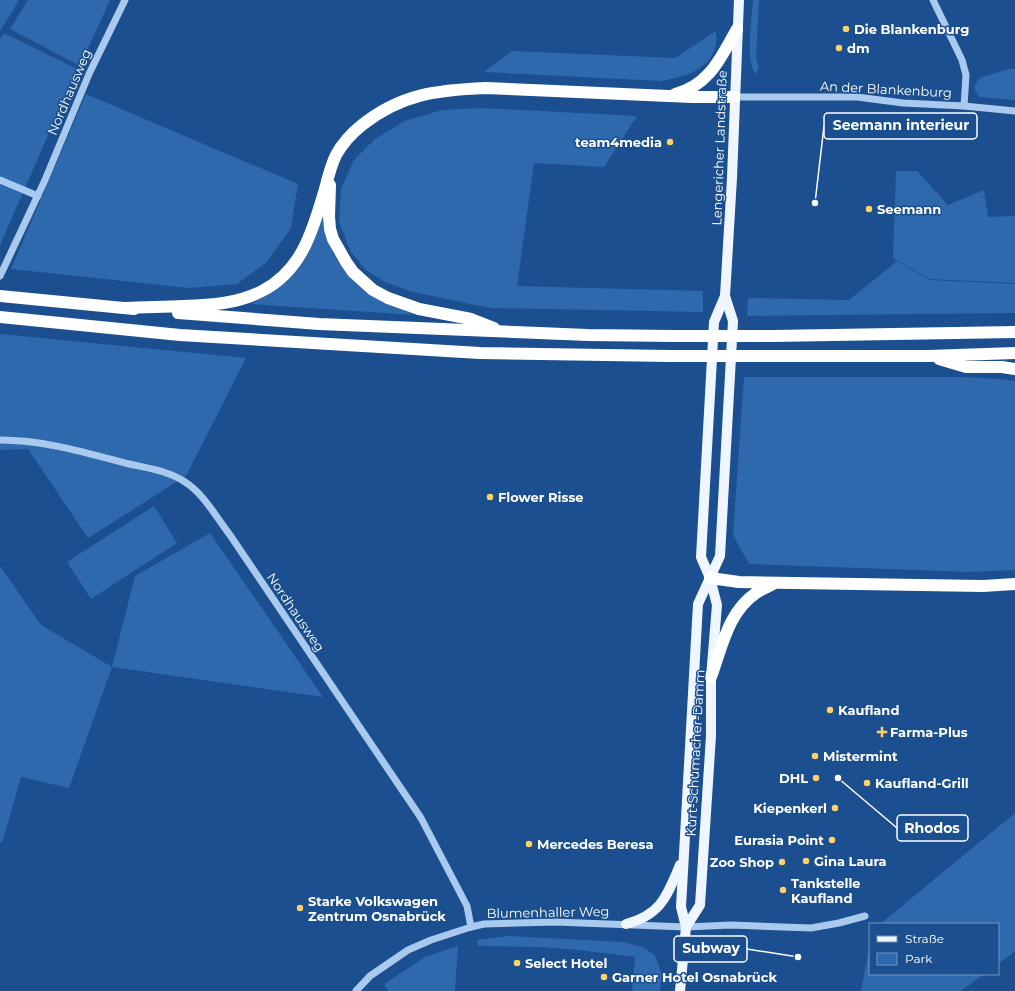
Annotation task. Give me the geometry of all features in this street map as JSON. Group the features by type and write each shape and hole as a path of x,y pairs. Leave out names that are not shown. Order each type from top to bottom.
{"highway":[{"path":"669,96 696,85 713,70 736,29"},
{"path":"126,308 217,304 242,300 262,291 281,278 297,261 306,242 315,221 331,168 337,153 346,140 375,115 409,98 434,92 486,88 669,96 734,97"},
{"path":"331,168 329,216 330,229 339,251 353,272 373,290 388,298 418,309 471,319 502,332"},
{"path":"0,296 319,324 502,332 674,336 1015,332"},
{"path":"0,317 188,336 480,353 670,356 928,356 1015,353"},
{"path":"928,356 966,367 1002,367 1015,369"},
{"path":"710,578 739,582 983,586 1015,584"},
{"path":"712,677 734,615 756,593 776,582"}],"main road":[{"name":"Lengericher Landstraße","path":"712,384 714,322 725,296 732,178 736,29 739,0"},
{"name":"Lengericher Landstraße","path":"725,296 733,321 730,382"},
{"name":"Kurt-Schumacher-Damm","path":"680,991 686,927 681,907 698,604 720,556 730,382"},
{"name":"Kurt-Schumacher-Damm","path":"686,927 700,905 711,736 712,677 717,605 710,578 701,557 712,384"},
{"path":"626,924 638,921 649,915 660,906 669,892 684,858"}],"street":[{"name":"Nordhausweg","path":"1,274 38,196 89,74 125,0"},
{"name":"An der Blankenburg","path":"933,0 962,60 966,75 964,106"},
{"name":"An der Blankenburg","path":"734,97 857,97 903,103 964,106 1015,111"},
{"path":"0,180 38,196"},
{"name":"Nordhausweg","path":"0,440 44,443 167,473 184,481 197,492 230,535 421,818 467,906 471,927"},
{"name":"Blumenhaller Weg","path":"356,991 370,976 408,950 431,940 484,924 548,922 686,927 731,925 811,928 865,916"}],"green space":[{"path":"0,0 19,0 0,31"},
{"path":"28,0 110,0 80,66 10,29"},
{"path":"753,0 759,0 756,58 759,68 756,74 753,69 750,50"},
{"path":"716,31 716,42 713,52 709,60 703,66 696,71 661,81 484,72 512,51 675,58"},
{"path":"4,33 77,69 0,245 0,39"},
{"path":"1009,69 1015,69 1015,100 979,97 974,88 979,78"},
{"path":"86,94 298,184 291,228 267,262 237,284 189,288 11,269"},
{"path":"482,108 637,116 604,167 534,163 517,286 703,291 703,312 490,308 413,292 385,282 366,270 350,251 339,221 341,189 354,160 375,139 405,121 442,110"},
{"path":"896,171 917,171 948,205 984,190 988,217 1015,216 1015,283 929,279 893,258"},
{"path":"323,214 331,248 338,261 355,282 377,297 415,315 251,304 269,294 285,282 299,268 316,237"},
{"path":"897,261 929,280 1015,284 1015,313 747,316 748,298 849,300"},
{"path":"0,334 246,358 186,476 88,538 28,449 0,450"},
{"path":"744,377 963,377 1015,381 1015,570 970,572 749,564 733,535"},
{"path":"154,506 177,543 91,599 67,562"},
{"path":"210,533 323,697 112,667 135,576"},
{"path":"0,566 41,625 112,667 69,788 21,777 3,840 0,843"},
{"path":"1015,813 1015,951 999,963 999,923 881,923"},
{"path":"509,936 623,942 643,947 655,956 662,974 660,991 632,991 635,957 540,947 478,946 477,940"},
{"path":"458,946 455,991 388,991 384,984 425,957"},
{"path":"869,950 869,975 983,975 961,991 861,991"}],"place":[{"name":"Die Blankenburg","path":"846,29"},
{"name":"dm","path":"839,48"},
{"name":"team4media","path":"670,142"},
{"name":"Seemann interieur","path":"815,203"},
{"name":"Seemann","path":"869,209"},
{"name":"Flower Risse","path":"490,497"},
{"name":"Kaufland","path":"830,710"},
{"name":"Farma-Plus","path":"882,732"},
{"name":"Mistermint","path":"815,756"},
{"name":"DHL","path":"816,778"},
{"name":"Rhodos","path":"838,778"},
{"name":"Kaufland-Grill","path":"867,783"},
{"name":"Kiepenkerl","path":"835,808"},
{"name":"Eurasia Point","path":"832,840"},
{"name":"Mercedes Beresa","path":"529,844"},
{"name":"Gina Laura","path":"806,861"},
{"name":"Zoo Shop","path":"782,862"},
{"name":"Tankstelle Kaufland","path":"783,890"},
{"name":"Starke Volkswagen Zentrum Osnabrück","path":"300,908"},
{"name":"Subway","path":"798,957"},
{"name":"Select Hotel","path":"517,963"},
{"name":"Garner Hotel Osnabrück","path":"604,977"}]}
